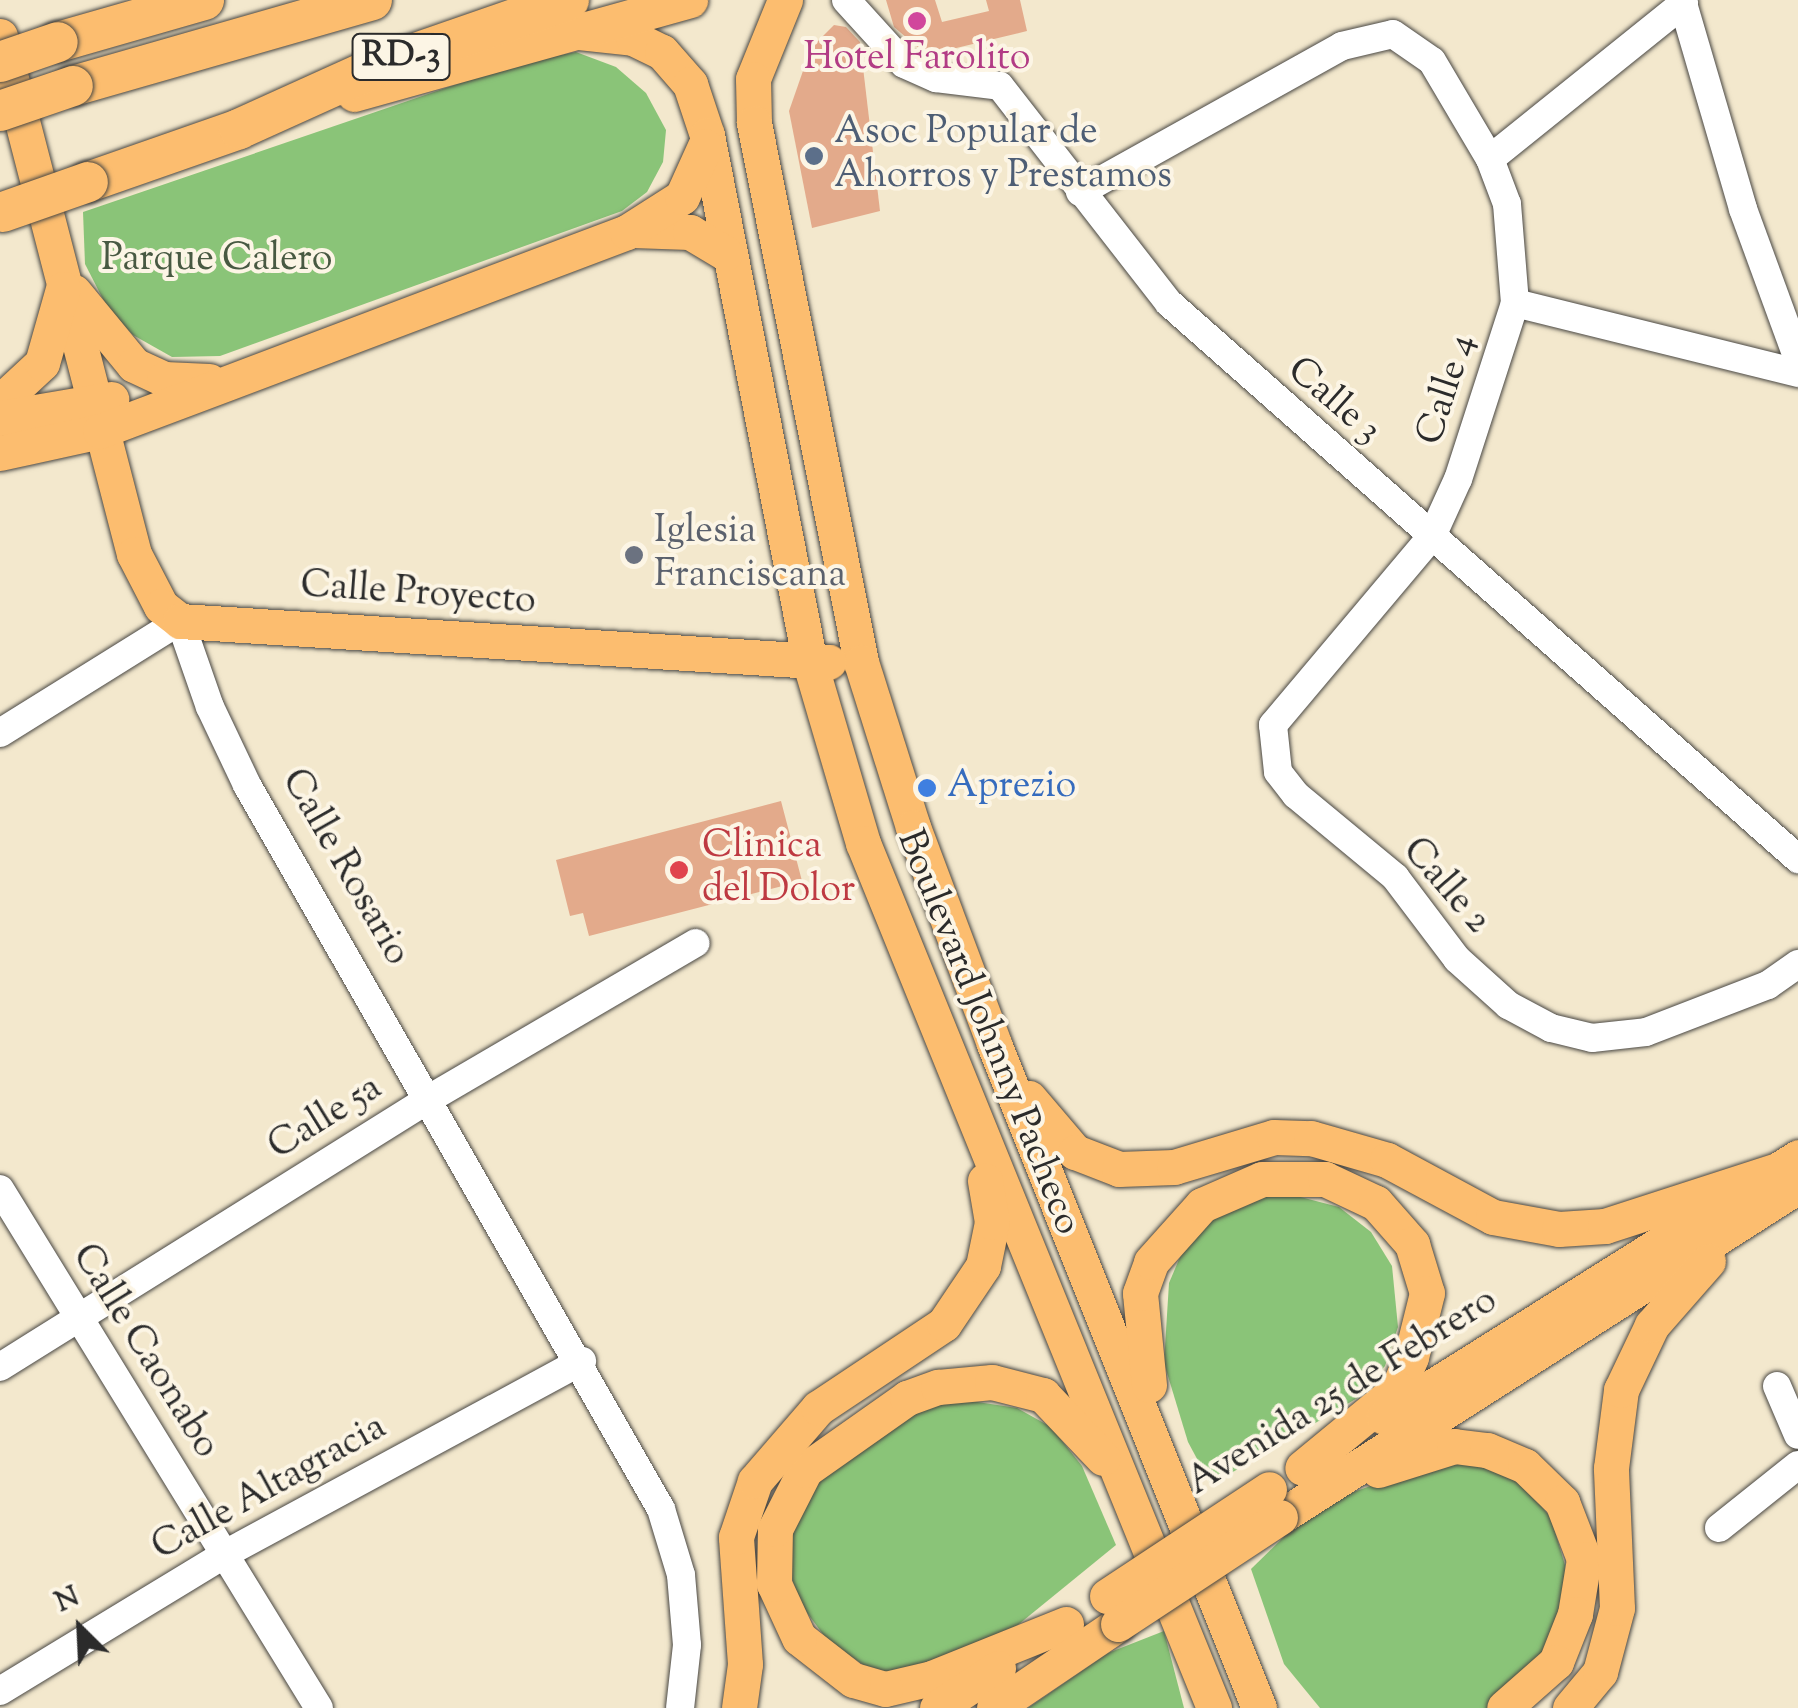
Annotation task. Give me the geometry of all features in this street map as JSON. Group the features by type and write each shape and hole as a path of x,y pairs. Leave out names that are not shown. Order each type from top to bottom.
{"highway":[{"path":"72,39 124,0"},
{"path":"0,62 204,0"},
{"name":"RD-3","path":"0,111 73,86 372,0"},
{"name":"RD-3","path":"2,213 239,129 381,65 574,16"}],"main road":[{"path":"574,16 690,0"},
{"name":"Boulevard Johnny Pacheco","path":"785,0 752,79 754,123 861,662 913,827 994,1044 1170,1474 1259,1708"},
{"name":"Boulevard Johnny Pacheco","path":"574,16 662,52 690,84 707,135 725,253 810,663 863,843 951,1065 1133,1496 1211,1708"},
{"name":"Calle Rosario","path":"0,36 66,278 96,414 145,581 180,621"},
{"path":"0,418 96,414 162,403 236,382 628,232 682,197 702,165 707,135"},
{"path":"628,232 665,227 690,232 725,253"},
{"path":"66,278 94,324 134,364 164,379 236,382"},
{"path":"0,402 42,363 66,278"},
{"path":"0,454 96,414"},
{"name":"Calle Proyecto","path":"180,621 810,663 861,662"},
{"path":"994,1044 1041,1117 1075,1152 1119,1170 1174,1168 1274,1136 1311,1138 1387,1160 1493,1217 1559,1229 1606,1226 1791,1176"},
{"path":"739,1708 745,1664 736,1536 755,1480 818,1408 944,1324 983,1266 990,1200 951,1065"},
{"path":"1570,1708 1600,1672 1617,1608 1611,1468 1621,1390 1652,1326 1686,1279 1791,1176"},
{"name":"Avenida 25 de Febrero","path":"994,1708 1073,1638 1112,1610 1791,1176"},
{"path":"1170,1474 1138,1319 1151,1262 1202,1205 1262,1179 1325,1178 1376,1203 1412,1244 1428,1293 1398,1389 1309,1481"},
{"path":"1073,1638 884,1689 853,1680 799,1638 774,1584 774,1529 787,1495 840,1441 907,1398 938,1386 992,1382 1043,1395 1080,1428 1133,1496"},
{"path":"1309,1481 1454,1446 1487,1450 1525,1466 1562,1502 1584,1560 1575,1614 1556,1662 1504,1708"},
{"path":"1014,1708 1073,1638"},
{"name":"Avenida 25 de Febrero","path":"937,1708 1073,1638"},
{"path":"1235,1645 1282,1708"}],"street":[{"name":"Calle 3","path":"846,0 904,64 936,78 1000,86 1169,303 1797,856"},
{"path":"1490,159 1683,1 1743,209 1798,359"},
{"name":"Calle 4","path":"1080,192 1342,46 1393,34 1432,61 1490,159 1509,218 1516,303 1464,462 1432,536 1288,703 1273,725 1271,749"},
{"path":"1516,303 1798,373"},
{"path":"0,733 180,621"},
{"name":"Calle Rosario","path":"180,621 210,707 247,785 582,1361 661,1508 681,1575 687,1644 680,1708"},
{"name":"Calle 2","path":"1271,749 1296,795 1395,877 1470,970 1508,1005 1552,1028 1592,1038 1646,1032 1703,1014 1798,964"},
{"name":"Calle 5a","path":"0,1367 427,1100 696,944"},
{"name":"Calle Caonabo","path":"0,1188 319,1708"},
{"name":"Calle Altagracia","path":"0,1690 224,1554 582,1361"},
{"path":"1777,1386 1798,1436"},
{"path":"1719,1528 1798,1465"}],"green space":[{"name":"Parque Calero","path":"576,52 616,67 646,93 666,130 663,162 647,192 622,211 220,356 172,357 133,335 107,307 85,264 83,212 519,63"},
{"path":"1285,1193 1339,1207 1371,1232 1392,1266 1398,1327 1385,1366 1359,1397 1211,1485 1188,1442 1164,1363 1169,1283 1183,1250 1209,1219 1245,1199"},
{"path":"971,1401 1017,1408 1051,1427 1082,1466 1116,1545 992,1646 903,1678 868,1668 828,1641 799,1602 785,1555 803,1488 924,1406"},
{"path":"1438,1462 1482,1462 1519,1479 1551,1518 1565,1565 1564,1619 1544,1668 1493,1708 1320,1708 1284,1664 1251,1569 1297,1524 1345,1495"},
{"path":"1164,1631 1184,1708 1028,1708 1108,1653"}],"building":[{"path":"886,0 935,0 942,22 989,11 986,0 1020,0 1027,31 927,55 894,27"},
{"path":"834,25 846,27 860,42 880,211 812,228 789,111 811,48"},
{"name":"Clinica del Dolor","path":"781,801 802,881 589,936 583,913 570,916 556,860"}],"place":[{"name":"Hotel Farolito","path":"917,21"},
{"name":"Asoc Popular de Ahorros y Prestamos","path":"814,156"},
{"name":"Iglesia Franciscana","path":"634,555"},
{"name":"Aprezio","path":"927,788"},
{"name":"Clinica del Dolor","path":"679,870"}]}
